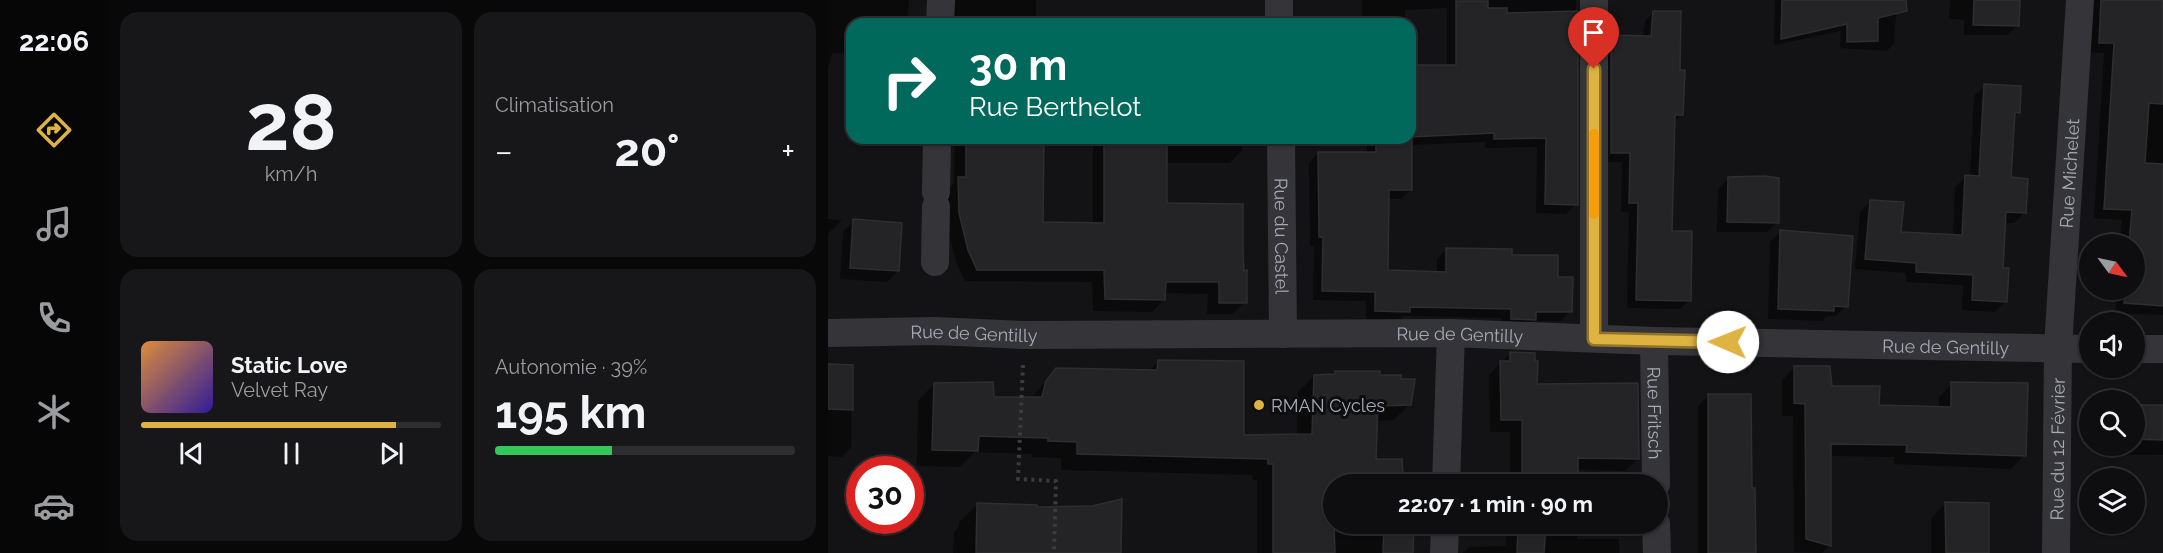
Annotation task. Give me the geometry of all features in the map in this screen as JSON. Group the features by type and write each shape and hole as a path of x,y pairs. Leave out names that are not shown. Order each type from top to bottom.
{"street":[{"path":"940,18 941,0"},
{"path":"1279,0 1279,18"},
{"path":"1594,0 1594,339"},
{"name":"Rue Michelet","path":"2058,347 2080,0"},
{"path":"935,262 937,144"},
{"name":"Rue du Castel","path":"1281,144 1283,334"},
{"name":"Rue de Gentilly","path":"828,333 935,331 1024,335 1451,333 1654,341 2079,348"},
{"path":"1446,474 1451,333"},
{"name":"Rue Fritsch","path":"1654,341 1656,474"},
{"name":"Rue du 12 Février","path":"2056,553 2058,347"},
{"path":"2145,349 2163,349"},
{"path":"1444,553 1445,534"},
{"path":"1656,534 1657,553"}],"path":[{"path":"1022,397 1018,479 1056,481 1054,553"}],"building":[{"path":"1782,0 1906,0 1907,11 1878,18 1878,41 1847,42 1847,24 1781,39"},
{"path":"1974,0 2020,0 2019,26 1973,25"},
{"path":"2101,0 2163,0 2163,104 2149,103 2145,163 2163,164 2163,306 2124,303 2124,300 2145,300 2145,234 2130,234 2132,210 2104,209 2114,43 2099,43"},
{"path":"1456,1 1488,1 1488,8 1507,8 1507,13 1578,11 1578,205 1545,204 1546,138 1494,139 1494,133 1416,137 1416,65 1456,65"},
{"path":"1653,11 1681,11 1680,70 1685,70 1683,115 1675,115 1672,231 1692,231 1691,301 1636,300 1638,203 1629,203 1630,153 1611,153 1611,35 1651,36"},
{"path":"1984,84 2021,86 2020,113 2015,113 2011,177 2028,179 2026,213 2006,212 2003,268 2009,268 2007,302 1972,300 1973,275 1916,272 1916,263 1865,259 1870,200 1904,202 1901,232 1962,235 1965,175 1979,176"},
{"path":"966,144 1044,144 1043,222 1104,223 1104,144 1167,144 1167,203 1243,204 1243,255 1244,271 1247,270 1247,303 1219,303 1219,282 1166,282 1165,300 1105,299 1104,270 977,270 968,250 959,213 958,177 966,177"},
{"path":"1376,144 1412,144 1412,190 1389,190 1388,270 1446,272 1446,248 1512,249 1512,255 1558,255 1558,277 1573,277 1572,312 1536,312 1536,320 1511,319 1511,309 1410,307 1410,312 1375,311 1375,292 1322,291 1323,237 1319,237 1318,152 1376,152"},
{"path":"1728,177 1779,178 1779,223 1727,222"},
{"path":"853,219 902,223 899,271 850,268"},
{"path":"1780,230 1853,236 1848,307 1834,306 1834,311 1778,309"},
{"path":"1510,352 1535,353 1535,361 1538,361 1537,384 1638,383 1639,459 1578,458 1578,474 1522,474 1522,420 1501,420 1500,361 1510,361"},
{"path":"1158,360 1244,361 1244,435 1312,434 1314,375 1335,374 1335,371 1380,371 1380,375 1401,375 1401,379 1415,379 1411,405 1378,406 1376,459 1402,459 1403,473 1412,474 1323,474 1323,534 1334,534 1335,553 1273,553 1273,464 1268,464 1268,459 1077,454 1077,442 1048,441 1048,438 979,436 978,451 932,450 934,383 993,382 994,397 1042,397 1046,381 1056,368 1157,370"},
{"path":"828,364 853,365 853,410 828,409"},
{"path":"1794,366 1830,366 1832,386 1880,386 1879,405 1951,407 1951,382 2028,383 2026,456 1906,452 1907,445 1831,444 1831,546 1806,539 1805,404 1794,403"},
{"path":"1708,394 1751,394 1752,488 1755,488 1756,553 1708,553"},
{"path":"2145,405 2163,405 2163,440 2145,439"},
{"path":"1122,499 1121,553 976,553 977,503 1037,505 1037,507 1092,506"},
{"path":"1945,502 1989,503 1989,553 1946,553"},
{"path":"1384,534 1414,534 1413,553 1383,553"},
{"path":"1518,534 1545,534 1544,553 1517,553"}],"slow traffic":[{"path":"1594,134 1594,214"}],"place":[{"name":"RMAN Cycles","path":"1259,405"}],"route":[{"path":"1594,69 1594,339 1728,342"}]}
